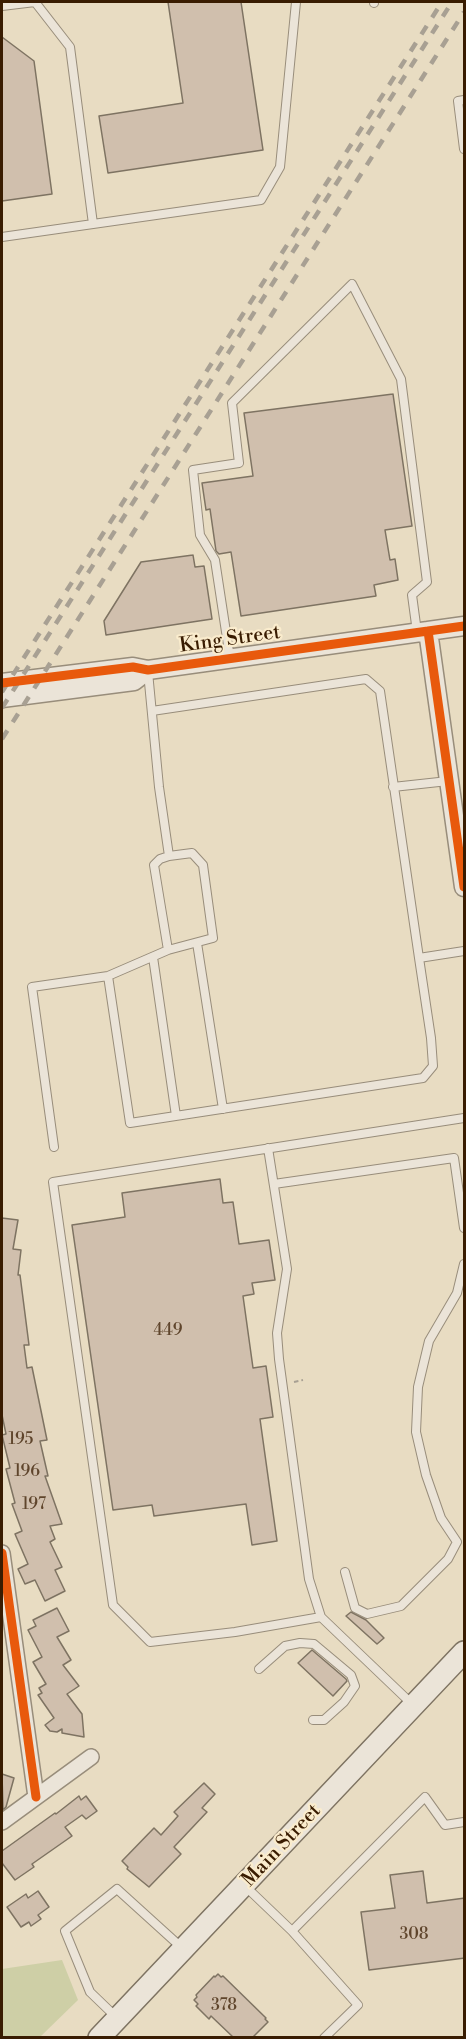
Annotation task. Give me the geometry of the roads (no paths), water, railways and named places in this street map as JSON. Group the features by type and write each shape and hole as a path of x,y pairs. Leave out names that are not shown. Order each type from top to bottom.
{"main road":[{"name":"Main Street","path":"99,2037 465,1652"}],"street":[{"name":"King Street","path":"2,683 133,667 148,670 465,626"},
{"path":"422,632 449,781 465,887"},
{"name":"King Street","path":"2,698 134,681 148,670"},
{"path":"2,1553 36,1797"},
{"path":"2,1822 91,1757"}],"lane":[{"path":"2,6 35,2 70,47 93,224"},
{"path":"2,237 261,200 280,167 296,2"},
{"path":"465,100 458,101 465,149"},
{"path":"230,658 216,560 200,535 193,470 239,463 232,403 352,284 401,379 427,582 412,595 422,632"},
{"path":"148,670 159,787 169,856"},
{"path":"108,976 129,1123 423,1078 433,1066 432,1038 380,692 366,679 152,711"},
{"path":"393,788 449,781"},
{"path":"54,1147 32,987 108,976 168,950 213,938 204,865 192,853 169,856 160,859 154,865 168,950"},
{"path":"197,943 223,1109"},
{"path":"419,958 465,951"},
{"path":"153,957 176,1116"},
{"path":"321,1617 235,1632 150,1642 113,1605 52,1182 465,1118"},
{"path":"268,1148 287,1269 277,1333 279,1359 309,1579 321,1617 414,1706"},
{"path":"274,1184 454,1158 465,1228"},
{"path":"345,1572 355,1608 367,1614 401,1606 448,1559 457,1542 441,1518 426,1475 416,1432 418,1388 429,1341 457,1293 465,1264"},
{"path":"259,1669 285,1646 300,1643 314,1644 351,1675 355,1686 344,1702 324,1720 313,1720"},
{"path":"292,1931 425,1797 445,1825 465,1822"},
{"path":"245,1885 292,1931 358,2005 324,2037"},
{"path":"117,2018 90,1992 65,1931 117,1889 184,1949"}],"railway":[{"path":"2,692 442,2"},
{"path":"2,708 452,2"},
{"path":"2,739 464,12"}]}
